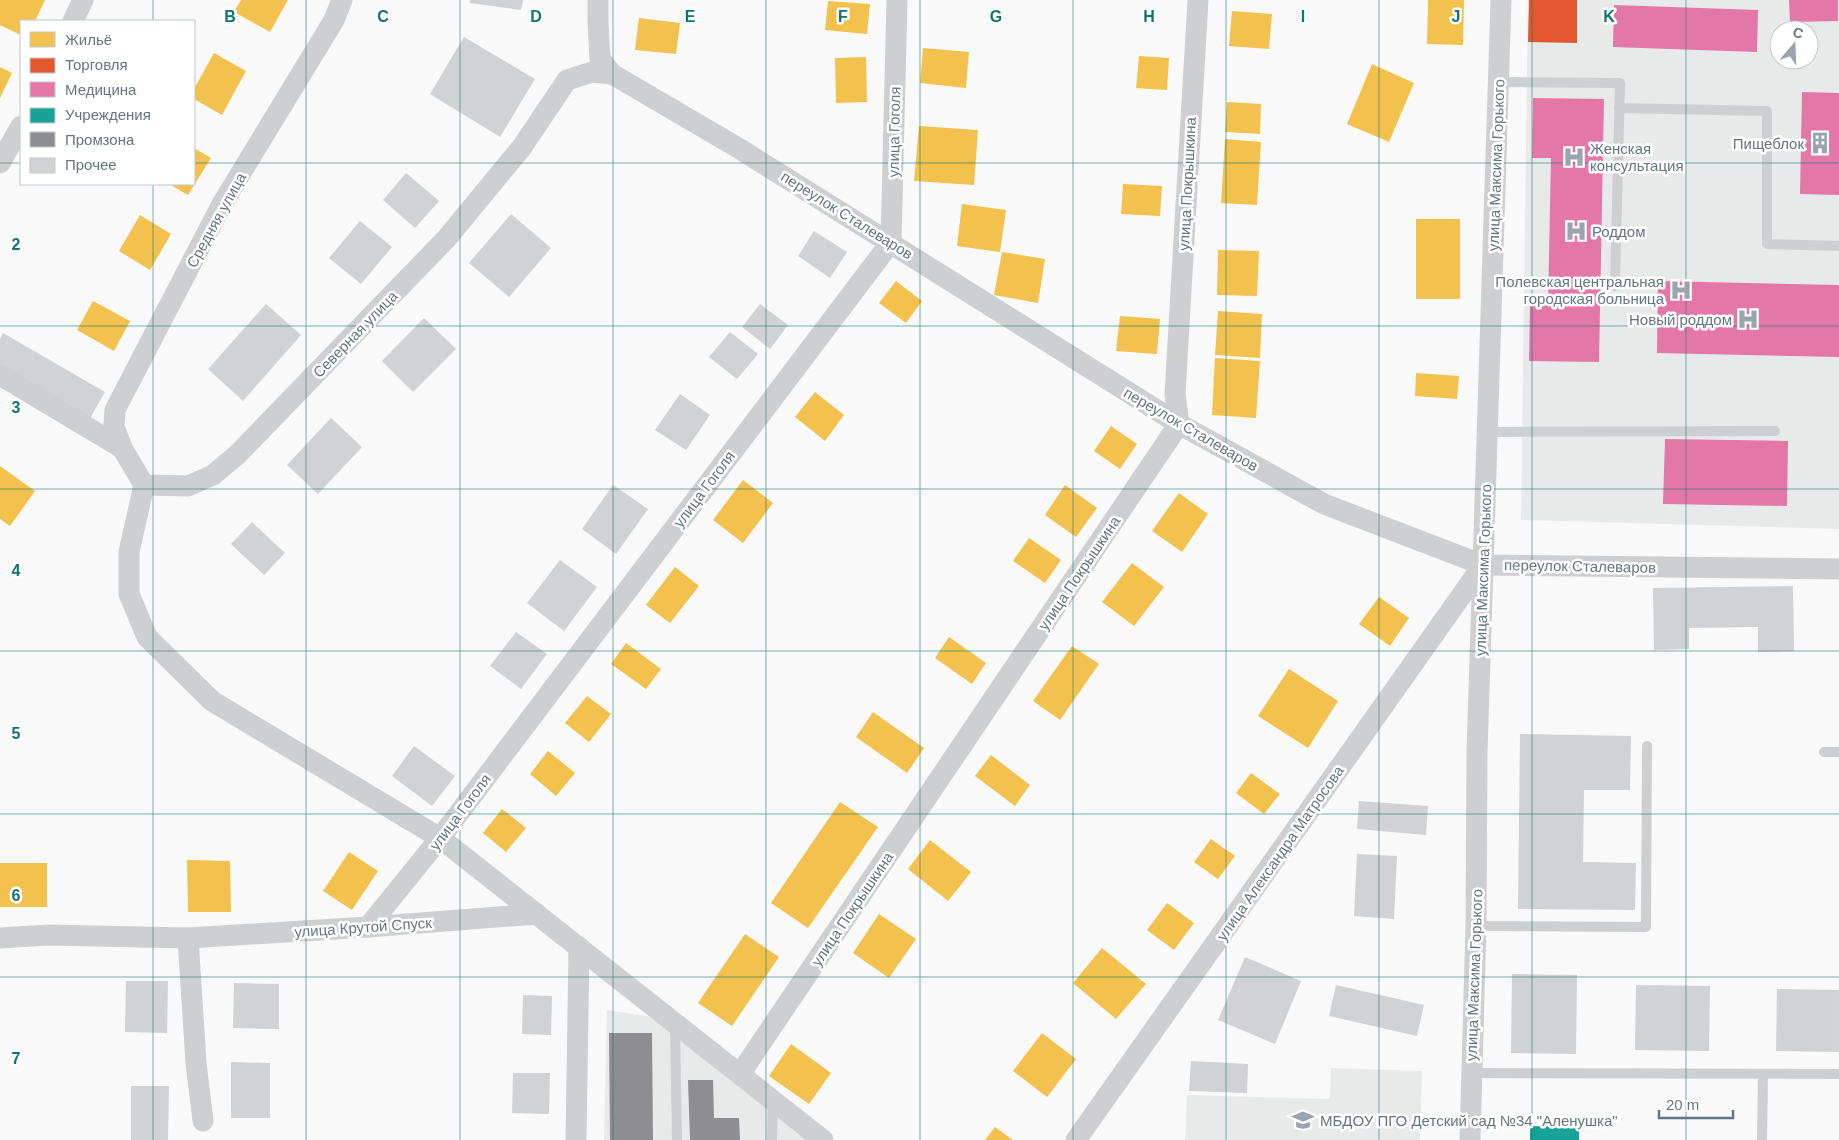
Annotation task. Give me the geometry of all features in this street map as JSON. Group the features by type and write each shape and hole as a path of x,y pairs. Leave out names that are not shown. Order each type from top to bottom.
{"street":[{"path":"73,20 83,0"},
{"name":"Средняя улица","path":"122,448 114,426 115,410 222,204 334,20 342,0"},
{"path":"598,0 600,59 612,74"},
{"name":"улица Гоголя","path":"368,927 440,838 891,242 897,0"},
{"name":"улица Покрышкина","path":"740,1074 1179,424 1175,394 1198,0"},
{"name":"улица Максима Горького","path":"1470,1140 1476,926 1477,753 1501,0"},
{"name":"Северная улица","path":"144,485 188,486 214,475 238,454 447,238 522,147 567,80 592,72 612,74"},
{"name":"переулок Сталеваров","path":"612,74 740,149 891,242 1179,424 1324,504 1483,565 1839,568"},
{"path":"0,163 20,128"},
{"path":"0,375 122,448 144,485 129,552 129,594 147,637 212,701 440,838 823,1140"},
{"name":"улица Александра Матросова","path":"1076,1140 1483,565"},
{"name":"улица Крутой Спуск","path":"0,938 48,935 188,938 537,914"},
{"path":"188,938 196,1063 203,1121"},
{"path":"576,1140 579,947"}],"lane":[{"path":"1499,82 1620,84 1615,286"},
{"path":"1619,108 1767,111 1767,244 1839,246"},
{"path":"1488,432 1775,431"},
{"path":"1476,926 1646,927 1647,746"},
{"path":"1824,752 1839,752"},
{"path":"675,1023 677,1140"},
{"path":"1471,1073 1839,1074"},
{"path":"1762,1140 1763,1074"},
{"path":"772,1140 773,1101"}],"shaded area":[{"name":"Полевская центральная городская больница","path":"1528,0 1839,0 1839,529 1521,520"},
{"path":"607,1010 653,1017 809,1140 604,1140"},
{"name":"МБДОУ ПГО Детский сад №34 \"Аленушка\"","path":"1331,1068 1422,1071 1420,1140 1185,1140 1187,1095 1330,1099"}],"building: Жильё":[{"path":"0,0 45,0 35,20 20,20 20,35 0,25"},
{"path":"241,0 288,0 270,32 234,12"},
{"path":"1428,0 1464,0 1463,45 1427,44"},
{"path":"828,1 870,4 867,34 825,30"},
{"path":"1232,11 1272,14 1269,49 1229,46"},
{"path":"639,18 680,23 676,54 635,50"},
{"path":"923,48 969,52 966,88 920,83"},
{"path":"214,53 246,71 222,115 195,100 195,87"},
{"path":"1139,56 1169,58 1167,90 1136,88"},
{"path":"866,57 867,102 836,103 835,58"},
{"path":"1372,64 1414,83 1389,142 1347,124"},
{"path":"0,67 12,73 0,98"},
{"path":"1227,102 1261,104 1260,134 1225,132"},
{"path":"919,126 978,130 974,185 914,181"},
{"path":"1225,139 1261,142 1257,205 1221,203"},
{"path":"195,149 211,158 195,184"},
{"path":"1123,184 1162,186 1160,216 1121,214"},
{"path":"171,185 194,185 188,195"},
{"path":"962,204 1006,210 1000,252 957,246"},
{"path":"140,215 171,234 150,270 119,251"},
{"path":"1416,219 1460,219 1460,299 1416,299"},
{"path":"1218,250 1259,251 1257,296 1217,295"},
{"path":"1002,252 1045,259 1038,303 994,295"},
{"path":"896,281 922,301 906,323 879,303"},
{"path":"93,301 130,321 114,351 77,330"},
{"path":"1218,311 1262,314 1260,358 1215,355"},
{"path":"1120,316 1160,319 1157,354 1116,351"},
{"path":"1215,358 1260,361 1256,418 1212,415"},
{"path":"1416,373 1459,376 1457,399 1415,396"},
{"path":"815,392 844,415 825,441 795,417"},
{"path":"1111,426 1137,444 1120,469 1094,451"},
{"path":"0,466 35,491 10,526 0,519"},
{"path":"743,480 773,503 743,543 713,520"},
{"path":"1065,485 1097,508 1076,537 1045,515"},
{"path":"1179,493 1208,514 1182,552 1152,531"},
{"path":"1029,538 1061,560 1045,583 1013,561"},
{"path":"1132,563 1164,587 1134,626 1102,602"},
{"path":"675,567 699,586 670,623 646,605"},
{"path":"1379,597 1409,618 1390,646 1359,624"},
{"path":"949,637 986,663 972,684 935,658"},
{"path":"626,643 661,669 646,689 611,664"},
{"path":"1072,646 1099,664 1060,720 1033,701"},
{"path":"1289,669 1338,701 1308,748 1258,716"},
{"path":"587,696 611,714 589,742 565,723"},
{"path":"873,712 924,748 907,773 856,737"},
{"path":"548,751 575,773 556,796 530,774"},
{"path":"991,755 1030,785 1015,806 975,776"},
{"path":"1251,773 1280,794 1264,814 1236,793"},
{"path":"840,802 878,827 808,928 771,903"},
{"path":"502,809 526,828 506,852 483,833"},
{"path":"1211,839 1235,856 1218,879 1194,862"},
{"path":"930,840 971,872 948,901 908,869"},
{"path":"349,852 378,871 352,910 323,891"},
{"path":"187,860 230,861 231,912 188,912"},
{"path":"0,863 47,863 47,907 0,907"},
{"path":"1167,903 1194,923 1174,950 1147,930"},
{"path":"879,914 916,939 889,978 853,953"},
{"path":"745,934 779,957 732,1026 698,1003"},
{"path":"1102,948 1146,984 1116,1019 1073,983"},
{"path":"1042,1033 1076,1059 1047,1097 1013,1071"},
{"path":"791,1044 831,1073 809,1104 769,1076"},
{"path":"995,1127 1013,1140 985,1140"}],"building: Торговля":[{"path":"1529,0 1577,0 1577,43 1528,42"}],"building: Медицина":[{"path":"1789,0 1838,0 1838,21 1790,20"},
{"path":"1614,5 1758,10 1757,52 1613,47"},
{"name":"Пищеблок","path":"1802,92 1839,93 1839,195 1800,194"},
{"name":"Роддом","path":"1533,98 1604,99 1599,362 1529,361 1530,304 1548,304 1551,158 1532,158"},
{"name":"Новый роддом","path":"1658,281 1839,285 1839,357 1657,353"},
{"path":"1665,439 1788,441 1787,506 1663,504"}],"building: Учреждения":[{"path":"1530,1126 1579,1127 1579,1140 1530,1140"}],"building: Промзона":[{"path":"609,1033 652,1033 653,1140 610,1140"},
{"path":"688,1080 713,1080 714,1118 739,1118 740,1140 690,1140"}],"building: Прочее":[{"path":"470,0 523,0 521,10 470,3"},
{"path":"464,37 535,79 500,137 430,94"},
{"path":"406,173 439,201 415,228 383,200"},
{"path":"511,214 551,248 509,297 469,263"},
{"path":"360,221 392,247 361,284 329,258"},
{"path":"814,231 847,252 830,278 798,256"},
{"path":"266,304 301,335 243,401 208,369"},
{"path":"760,304 788,325 770,349 742,327"},
{"path":"424,318 456,349 413,392 382,361"},
{"path":"730,332 758,354 737,379 709,357"},
{"path":"3,333 105,392 89,420 0,370 0,339"},
{"path":"680,394 710,415 686,450 655,430"},
{"path":"331,418 362,447 318,494 287,465"},
{"path":"613,485 648,509 616,554 582,529"},
{"path":"252,522 285,553 264,575 231,544"},
{"path":"560,560 597,587 564,631 527,603"},
{"path":"1793,586 1794,651 1758,652 1758,627 1689,628 1689,649 1654,650 1653,588"},
{"path":"516,632 547,654 521,689 490,666"},
{"path":"1520,734 1631,736 1630,790 1584,790 1583,862 1636,863 1635,910 1518,909"},
{"path":"414,746 455,776 432,806 392,776"},
{"path":"1359,801 1428,806 1426,835 1357,829"},
{"path":"1357,854 1397,856 1394,919 1354,916"},
{"path":"1245,957 1301,981 1275,1044 1218,1020"},
{"path":"1512,974 1577,975 1576,1054 1511,1053"},
{"path":"126,981 168,981 167,1033 125,1032"},
{"path":"234,983 279,984 279,1029 233,1028"},
{"path":"1336,985 1424,1005 1417,1036 1329,1016"},
{"path":"1636,985 1710,986 1709,1051 1635,1050"},
{"path":"1777,989 1839,990 1839,1052 1776,1051"},
{"path":"523,995 552,996 551,1035 522,1034"},
{"path":"1191,1061 1248,1064 1247,1093 1189,1091"},
{"path":"231,1062 270,1063 270,1118 231,1118"},
{"path":"513,1073 550,1073 549,1114 512,1113"},
{"path":"131,1086 169,1086 168,1140 131,1140"}],"place":[{"name":"Пищеблок","path":"1820,143"},
{"name":"Женская консультация","path":"1574,157"},
{"name":"Роддом","path":"1576,231"},
{"name":"Полевская центральная городская больница","path":"1681,290"},
{"name":"Новый роддом","path":"1748,319"},
{"name":"МБДОУ ПГО Детский сад №34 \"Аленушка\"","path":"1303,1120"}]}
